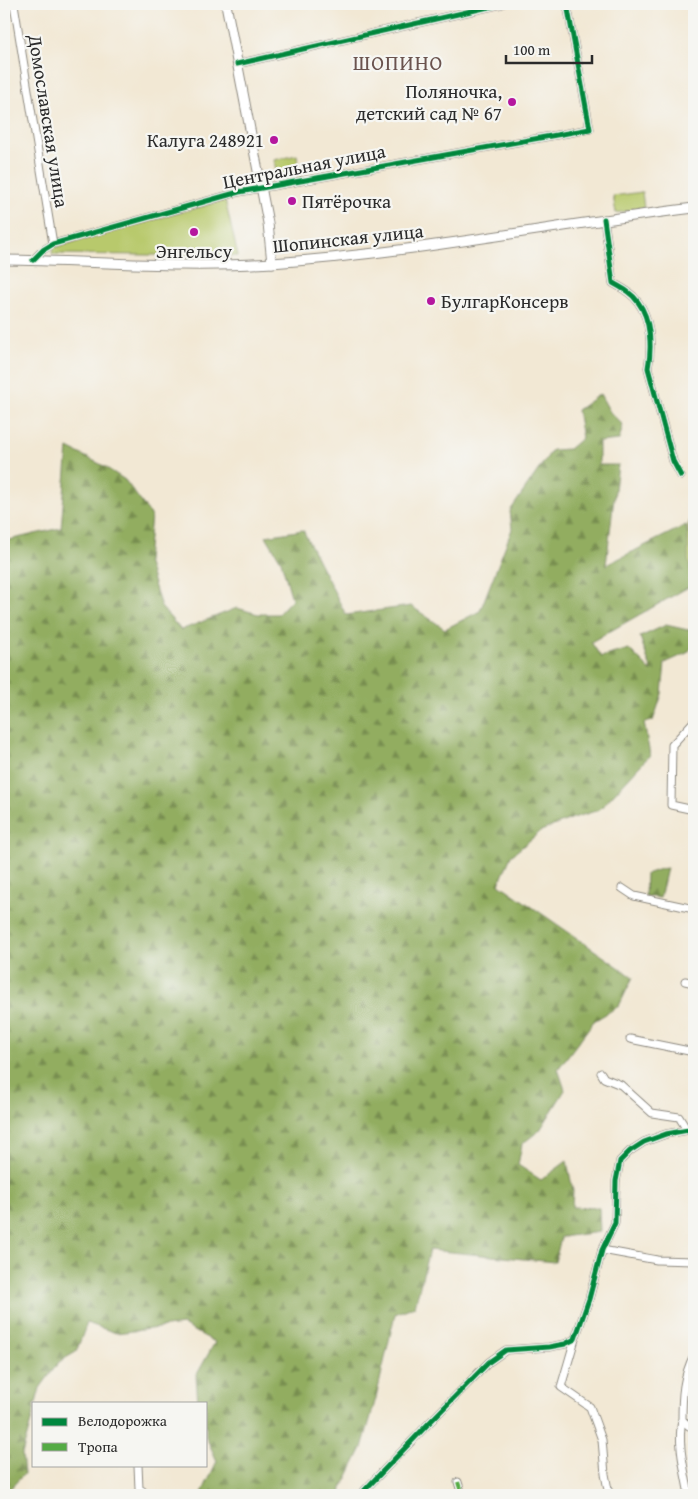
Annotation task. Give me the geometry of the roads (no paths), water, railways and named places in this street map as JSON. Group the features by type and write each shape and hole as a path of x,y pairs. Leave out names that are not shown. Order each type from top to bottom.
{"street":[{"name":"Домославская улица","path":"14,4 53,244"},
{"path":"226,4 261,188 272,263"},
{"path":"237,64 502,4"},
{"name":"Центральная улица","path":"33,260 42,250 53,244 261,188 590,129 567,4"},
{"name":"Шопинская улица","path":"4,260 219,266 272,263 425,246 604,219 694,208"},
{"path":"604,219 613,283 626,290 638,302 646,319 651,354 648,368 673,461 681,476"},
{"path":"694,721 672,744 671,805 694,810"},
{"path":"622,888 634,896 694,909"},
{"path":"685,981 694,983"},
{"path":"630,1039 694,1052"},
{"path":"601,1073 604,1078 621,1085 652,1112 679,1118 691,1129"},
{"path":"609,1495 602,1440 590,1407 561,1388 602,1250 615,1223 616,1181 620,1161 630,1150 651,1139 691,1129"},
{"path":"602,1250 657,1260 694,1262"},
{"path":"360,1495 489,1362 500,1354 506,1350 550,1347 575,1339"},
{"path":"689,1495 683,1462 680,1427 682,1420 682,1391 688,1367 694,1354"},
{"path":"682,1420 689,1426 694,1426"},
{"path":"138,1466 138,1489 143,1491 143,1495"},
{"path":"458,1482 462,1495"}],"place":[{"name":"Поляночка, детский сад № 67","path":"512,102"},
{"name":"Калуга 248921","path":"274,140"},
{"name":"Пятёрочка","path":"292,201"},
{"name":"Энгельсу","path":"194,232"},
{"name":"БулгарКонсерв","path":"431,301"}],"district":[{"name":"ШОПИНО","path":"398,63"}]}
